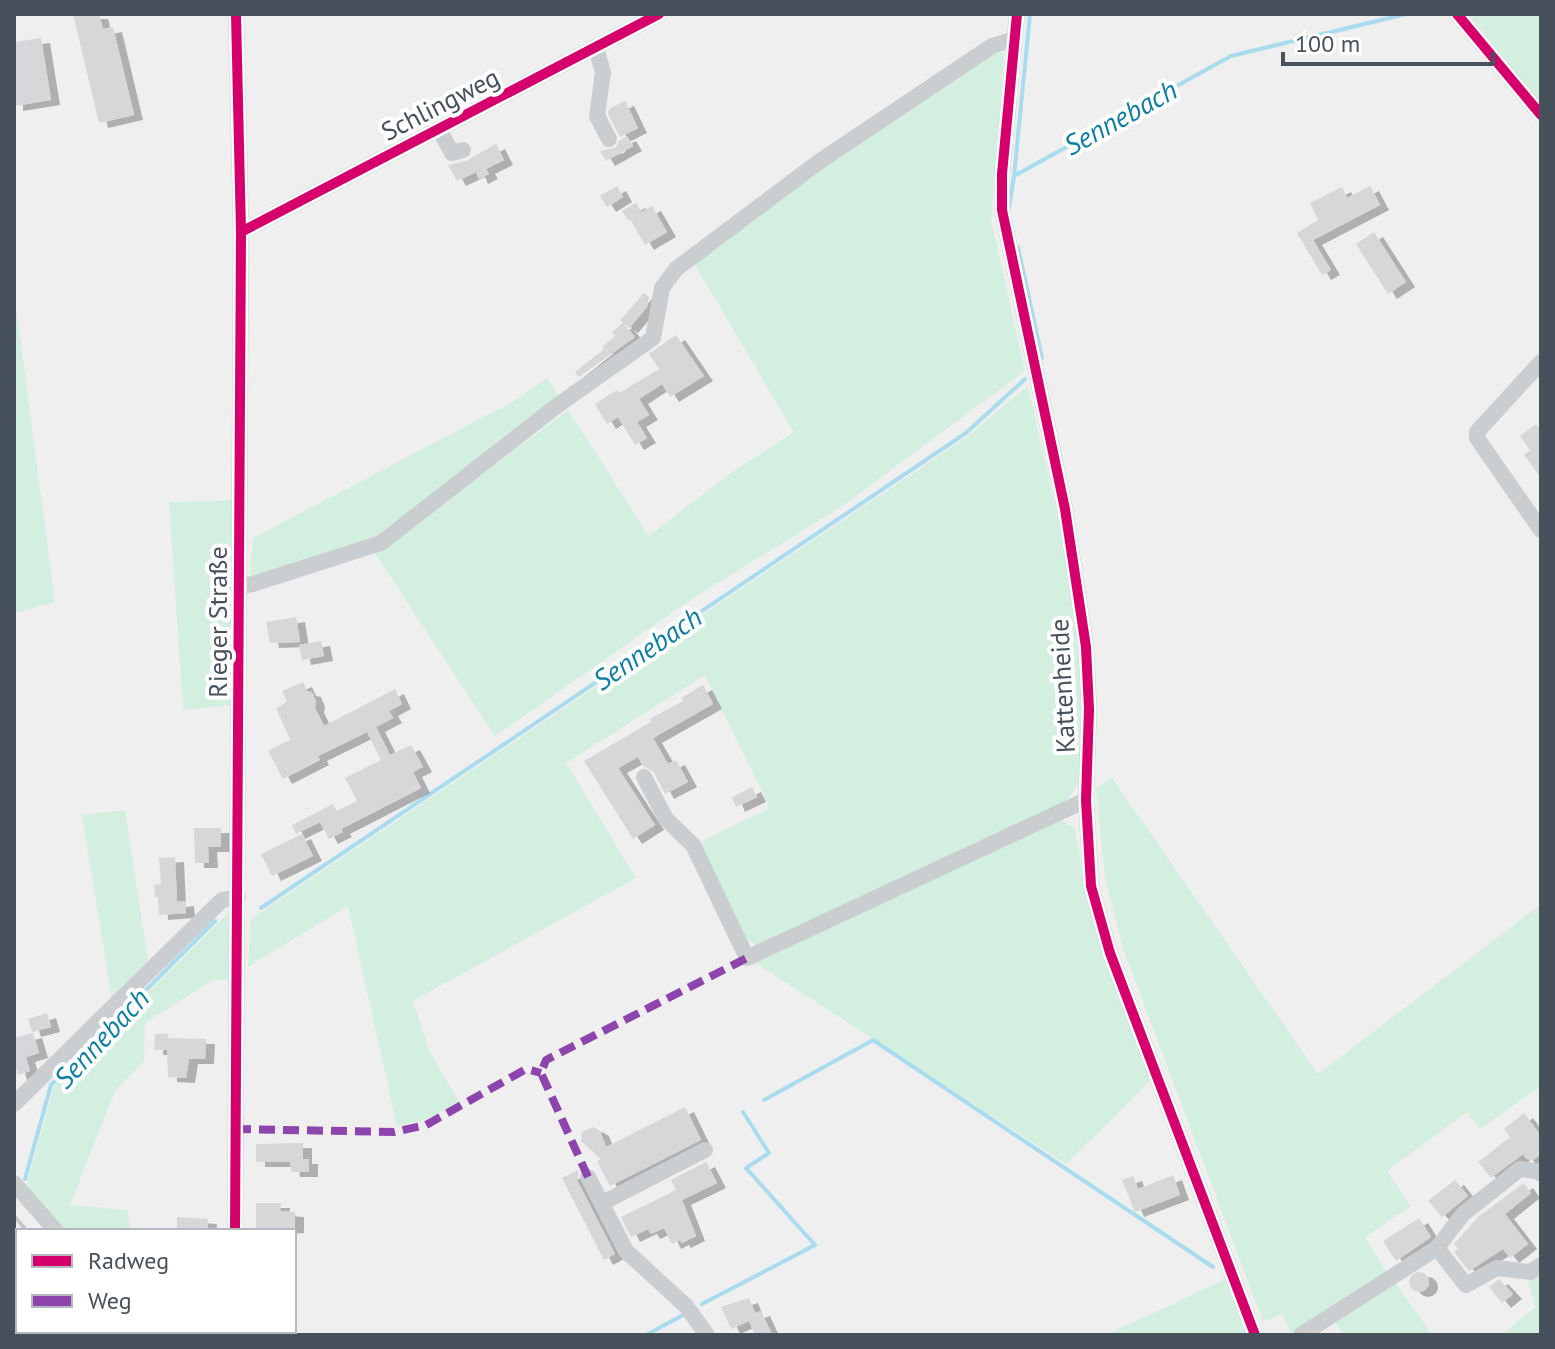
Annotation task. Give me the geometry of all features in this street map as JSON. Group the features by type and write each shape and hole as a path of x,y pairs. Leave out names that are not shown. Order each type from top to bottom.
{"street":[{"name":"Rieger Straße","path":"235,1229 241,232 236,14"},
{"name":"Schlingweg","path":"241,232 659,14"},
{"name":"Kattenheide","path":"1017,14 1002,174 1002,210 1065,509 1086,647 1089,709 1086,800 1091,886 1110,953 1255,1335"},
{"path":"1457,14 1541,115"},
{"path":"239,586 381,543 558,405 653,338 662,288 676,269 820,161 992,46 1014,39"},
{"path":"596,48 603,72 597,116 609,139"},
{"path":"439,129 452,153 463,150"},
{"path":"1541,362 1477,432 1477,438 1541,530"},
{"path":"644,777 666,819 693,845 747,958 1086,800"},
{"path":"14,1104 222,900 238,897"},
{"path":"602,1203 705,1150"},
{"path":"1301,1335 1437,1248 1463,1214 1520,1169 1541,1174"},
{"path":"588,1177 626,1251 686,1306 707,1335"},
{"path":"14,1183 54,1229"},
{"path":"1437,1248 1466,1285 1497,1268 1530,1272 1541,1265"}],"green space":[{"path":"1469,14 1541,14 1541,106"},
{"path":"995,52 1004,53 991,219 1025,371 841,507 690,600 495,736 373,550 387,546 568,410 649,536 729,474 794,432 693,262 824,164"},
{"path":"14,291 55,602 14,613"},
{"path":"547,378 561,399 379,540 255,578 250,574 253,538 514,401"},
{"path":"1028,386 1062,535 1078,648 1081,709 1079,782 1064,805 770,945 756,945 743,937 704,860 702,841 770,808 705,675 566,763 636,878 413,1001 429,1050 459,1102 427,1119 397,1126 348,906 248,967 251,919 968,436"},
{"path":"236,500 234,705 183,710 169,502"},
{"path":"1112,778 1318,1074 1541,904 1541,1086 1480,1129 1467,1112 1387,1171 1411,1206 1365,1237 1387,1273 1292,1334 1282,1314 1263,1322 1123,948 1105,878 1096,788"},
{"path":"125,810 148,960 112,1000 82,815"},
{"path":"1057,818 1075,828 1087,903 1152,1079 1066,1164 754,962"},
{"path":"231,910 231,980 213,980 145,1023 144,1061 115,1091 70,1205 127,1210 131,1229 60,1229 25,1191 54,1086"},
{"path":"16,1252 16,1333 101,1335 14,1335"},
{"path":"1541,1271 1541,1335 1501,1335 1536,1307 1528,1281"},
{"path":"1226,1279 1247,1335 1106,1335"},
{"path":"1394,1281 1432,1335 1344,1335 1333,1319"}],"building":[{"path":"73,14 99,14 103,29 113,27 134,115 99,123"},
{"path":"41,38 51,100 14,106 14,42"},
{"path":"625,101 638,128 620,137 608,114 609,109"},
{"path":"627,136 633,146 606,161 600,151 615,148"},
{"path":"496,144 504,160 486,169 489,174 479,179 476,172 457,181 448,165 466,161"},
{"path":"617,186 623,197 607,207 600,196"},
{"path":"1370,186 1380,205 1313,240 1331,270 1322,275 1297,233 1318,220 1310,203 1342,187 1347,198"},
{"path":"636,203 641,212 652,206 667,232 645,245 622,211"},
{"path":"1374,232 1406,282 1388,294 1356,244"},
{"path":"644,293 649,297 647,307 629,328 624,324 635,337 579,377 575,372 604,349 602,347 615,336 612,332 623,323 620,320"},
{"path":"676,335 704,376 670,397 662,384 639,399 649,415 637,422 647,438 635,445 618,417 607,424 595,404 659,369 649,354"},
{"path":"1536,424 1541,431 1541,478 1524,455 1530,450 1520,436"},
{"path":"296,617 300,642 270,643 266,622"},
{"path":"321,641 324,656 302,660 299,645"},
{"path":"303,682 307,691 312,692 315,708 324,726 395,689 402,704 389,711 393,718 376,727 390,755 411,745 423,767 413,772 421,788 341,829 343,832 329,839 320,822 296,834 292,825 333,804 337,811 357,801 345,778 381,760 367,732 318,756 320,760 283,779 268,751 290,740 276,708 287,702 282,691"},
{"path":"703,685 713,704 653,738 668,764 676,760 688,782 665,794 653,771 643,766 638,757 618,768 655,825 633,839 584,761 651,722 650,719 683,701 681,698"},
{"path":"752,787 757,797 736,807 732,797"},
{"path":"194,828 221,828 221,847 208,847 209,863 195,863"},
{"path":"302,834 313,856 272,876 261,854"},
{"path":"175,857 177,902 185,901 186,913 159,915 154,885 161,884 159,858"},
{"path":"47,1013 51,1027 32,1032 28,1019"},
{"path":"33,1033 39,1053 26,1057 30,1071 18,1075 14,1061 14,1038"},
{"path":"155,1034 168,1034 168,1038 206,1039 205,1059 189,1059 186,1078 168,1077 167,1050 154,1050"},
{"path":"685,1107 701,1140 610,1186 597,1161 601,1159 581,1141 582,1132 593,1127 600,1131 606,1147"},
{"path":"1524,1113 1541,1136 1541,1154 1533,1160 1523,1154 1491,1178 1478,1162 1510,1137 1504,1129"},
{"path":"303,1143 303,1159 309,1159 309,1172 291,1172 290,1162 256,1162 256,1144"},
{"path":"706,1162 717,1183 682,1200 696,1236 672,1244 664,1228 651,1234 648,1229 631,1237 621,1217 676,1190 671,1180"},
{"path":"578,1170 578,1182 615,1254 604,1260 562,1178"},
{"path":"1173,1175 1180,1195 1135,1212 1122,1180 1133,1176 1138,1189"},
{"path":"1455,1180 1468,1196 1442,1217 1428,1201"},
{"path":"1524,1183 1531,1193 1505,1214 1528,1244 1510,1258 1503,1249 1469,1271 1454,1252 1458,1249 1454,1244 1478,1217"},
{"path":"256,1203 281,1203 280,1211 295,1212 295,1228 256,1228"},
{"path":"177,1217 208,1219 207,1229 177,1229"},
{"path":"1419,1218 1431,1237 1396,1261 1383,1241"},
{"path":"1419,1272 1426,1275 1429,1282 1426,1289 1419,1292 1412,1289 1409,1282 1412,1275"},
{"path":"1499,1279 1513,1294 1502,1303 1489,1287"},
{"path":"749,1298 755,1313 761,1311 772,1335 755,1335 749,1321 731,1329 721,1307"}],"waterway":[{"path":"1014,176 1030,14"},
{"name":"Sennebach","path":"1009,207 1014,176 1231,56 1406,14"},
{"name":"Sennebach","path":"1018,247 1042,358"},
{"name":"Sennebach","path":"261,908 966,433 1025,379"},
{"name":"Sennebach","path":"25,1179 51,1085 215,921"},
{"path":"764,1100 873,1040 1213,1267"},
{"path":"702,1304 815,1245 746,1168 769,1153 743,1112"},
{"path":"646,1335 685,1314"}],"railway":[{"path":"14,1216 25,1229"}],"marked path":[{"path":"588,1177 541,1073 546,1060 747,958"},
{"path":"235,1129 394,1132 426,1125 526,1069 541,1073"}],"cycle path":[{"path":"235,1229 241,232 236,14"},
{"path":"241,232 659,14"},
{"path":"1017,14 1002,174 1002,210 1065,509 1086,647 1089,709 1086,800 1091,886 1110,953 1255,1335"},
{"path":"1457,14 1541,115"}]}
